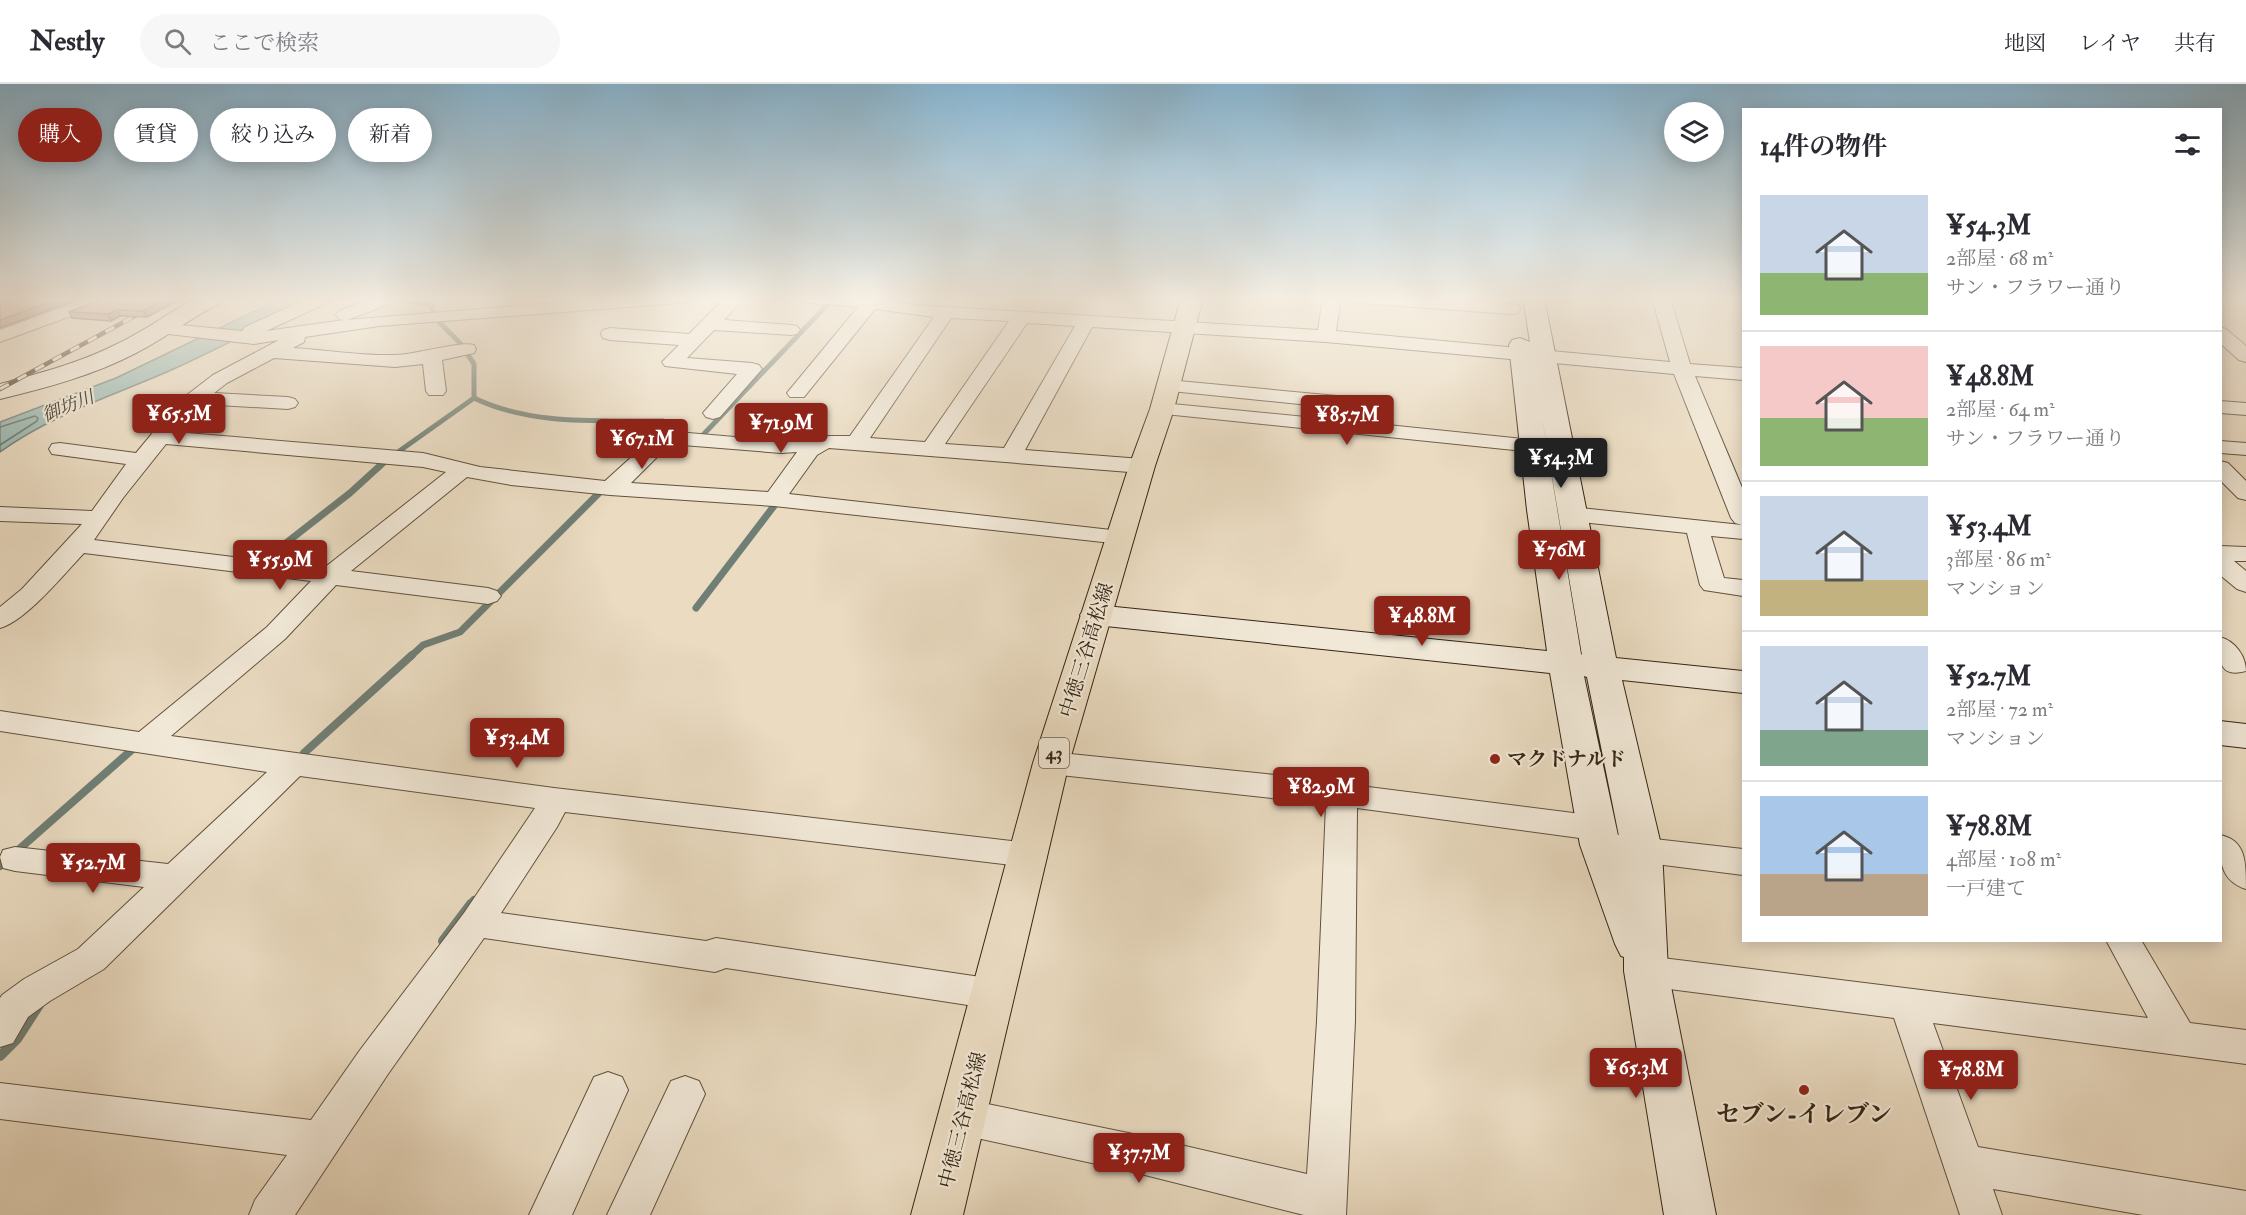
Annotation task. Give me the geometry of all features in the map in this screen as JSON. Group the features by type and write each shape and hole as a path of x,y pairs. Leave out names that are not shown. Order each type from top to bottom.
{"main road":[{"name":"中徳三谷高松線","path":"937,1215 1051,763 1178,351"}],"street":[{"path":"0,392 80,368 122,351"},
{"path":"0,620 31,594 78,545 99,518 112,495 176,416 195,398 220,380 273,352 395,361 432,357 459,351"},
{"path":"683,351 672,362 752,369 713,413"},
{"path":"797,393 832,351"},
{"path":"856,443 920,351"},
{"path":"931,449 989,351"},
{"path":"1011,456 1070,351"},
{"path":"1478,351 1742,374"},
{"path":"1531,351 1571,514 1598,836 1646,971"},
{"path":"1677,351 1742,516"},
{"path":"1532,356 1534,446 1539,501 1586,677 1641,849 1646,971 1690,1215"},
{"path":"432,357 436,391"},
{"path":"195,398 288,403"},
{"path":"1165,398 1366,429 1534,446"},
{"path":"2222,406 2246,409"},
{"path":"160,437 423,460 490,476 610,488 774,499 1121,537"},
{"path":"610,488 627,475 665,437 781,447 820,442 856,443 1142,466"},
{"path":"774,499 809,450 820,442"},
{"path":"2222,447 2246,449"},
{"path":"60,449 142,460"},
{"path":"146,742 276,633 331,575 462,470"},
{"path":"2222,470 2246,493"},
{"path":"2222,493 2246,493"},
{"path":"0,514 99,518"},
{"path":"1571,514 1742,532"},
{"path":"1697,527 1713,585 1742,588"},
{"path":"78,545 488,596"},
{"path":"2222,553 2246,554"},
{"path":"2222,564 2246,586"},
{"path":"2222,584 2246,586"},
{"path":"1096,615 1268,635 1302,649 1378,668 1742,682"},
{"path":"1586,677 1742,702"},
{"path":"0,722 293,765 554,799 1029,855"},
{"path":"2222,733 2246,736"},
{"path":"2222,753 2246,756"},
{"path":"1051,763 1266,785 1598,836 1641,849 1742,862"},
{"path":"0,1031 15,1006 37,990 91,959 293,765"},
{"path":"963,1117 1133,1152 1325,1207 1336,1021 1342,796"},
{"path":"270,1215 374,1062 476,922 546,819 554,799"},
{"path":"2222,848 2226,848 2246,876"},
{"path":"15,859 177,878"},
{"path":"476,922 994,994"},
{"path":"2124,942 2178,1038"},
{"path":"1646,971 2246,1047"},
{"path":"1908,1005 1962,1164 1982,1215"},
{"path":"550,1215 608,1090"},
{"path":"628,1215 686,1094"},
{"path":"0,1101 321,1140"},
{"path":"1962,1164 2246,1212"},
{"path":"270,1215 276,1215"}],"water":[{"name":"御坊川","path":"172,351 211,351 40,427 0,452 0,422 116,378"}],"waterway":[{"path":"465,351 474,364 474,398"},
{"path":"696,437 700,438 783,351"},
{"path":"398,452 474,398"},
{"path":"474,398 519,413 567,420 663,421 671,427 671,435 668,439"},
{"path":"263,561 350,493 384,462"},
{"path":"410,657 423,645 460,632 600,492"},
{"path":"696,608 777,502"},
{"path":"304,753 412,655"},
{"path":"0,866 135,747"},
{"path":"470,905 474,900"},
{"path":"443,941 471,904"},
{"path":"0,1056 17,1039 39,1005"}],"railway":[{"path":"0,389 71,351"}],"place":[{"name":"マクドナルド","path":"1495,759"},
{"name":"セブン-イレブン","path":"1804,1090"}]}
